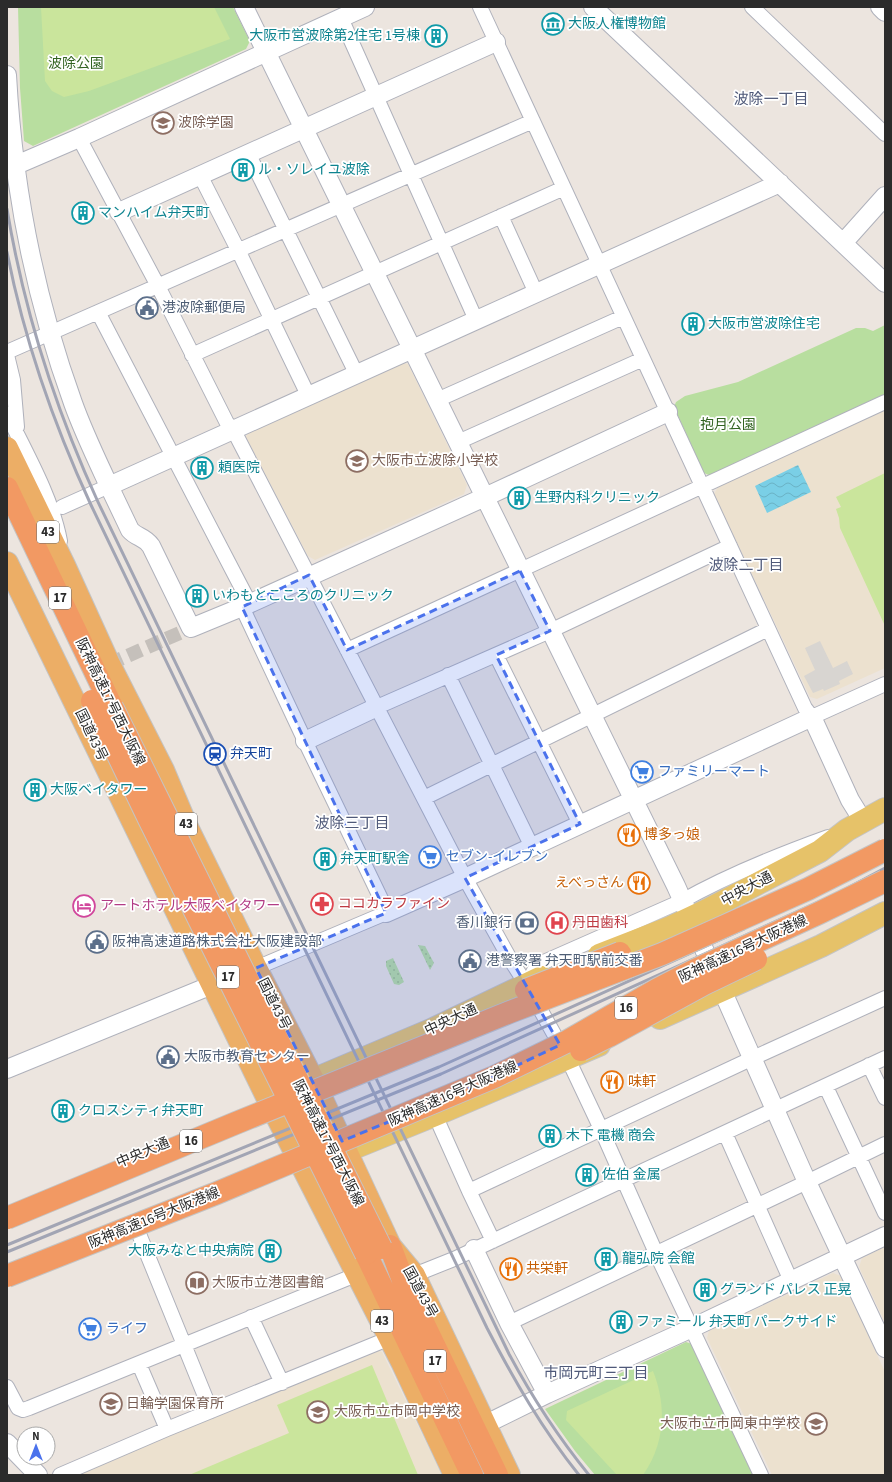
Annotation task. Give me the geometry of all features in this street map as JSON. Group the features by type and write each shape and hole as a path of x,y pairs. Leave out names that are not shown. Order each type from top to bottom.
{"highway":[{"name":"国道43号","path":"12,442 31,499 64,565 109,664 163,770 187,828 313,1080 390,1246 460,1369 484,1425 509,1475"},
{"name":"阪神高速17号西大阪線","path":"7,488 112,707 149,754 152,760 190,838 222,929 380,1248 490,1475"},
{"name":"阪神高速17号西大阪線","path":"7,522 150,821 366,1254 472,1475"},
{"name":"国道43号","path":"8,569 237,1037 402,1362 455,1475"},
{"name":"国道43号","path":"139,722 148,765 190,857 252,982 259,1005 257,1022 249,1031 237,1037"},
{"path":"377,1066 430,1034 514,994 574,970 662,938 805,875 885,837"},
{"name":"阪神高速16号大阪港線","path":"7,1218 510,1012 669,950 808,889 885,850"},
{"name":"阪神高速16号大阪港線","path":"7,1276 365,1132 528,1061 566,1042 658,989 885,881"},
{"path":"365,1132 521,1075 584,1048 704,984 786,945 885,893"},
{"path":"331,1221 328,1202 332,1188 348,1182 359,1189 371,1203"},
{"path":"409,1279 496,1475"},
{"path":"402,1362 423,1386 466,1475"}],"main road":[{"name":"中央大通","path":"7,1212 431,1030 686,910 820,851 855,826 885,809"},
{"path":"7,1284 304,1169 568,1059 821,946 885,913"}],"street":[{"path":"244,7 520,571 634,800 686,910 776,1109 807,1182 885,1348"},
{"path":"11,167 80,138 365,7"},
{"path":"480,7 768,629 805,708 812,717 850,800 855,826"},
{"path":"593,7 885,283"},
{"path":"752,7 885,134"},
{"path":"880,7 885,12"},
{"path":"340,18 476,320"},
{"path":"119,212 496,42"},
{"path":"7,74 11,167 32,262 50,332 73,403 89,444 130,530 134,535 147,540 191,628 485,497 668,412"},
{"path":"12,442 13,380 7,353 50,332 533,121"},
{"path":"80,138 158,286 227,424 233,429 465,878 568,1059 656,1253 761,1475"},
{"path":"248,153 356,373"},
{"path":"200,175 308,395"},
{"path":"62,507 356,373 536,294 780,183"},
{"path":"192,355 564,188"},
{"path":"843,242 885,196"},
{"path":"501,216 536,294"},
{"path":"98,312 174,456 245,604 305,741 382,901 386,913"},
{"path":"437,400 623,317"},
{"path":"458,442 644,359"},
{"path":"347,650 885,402"},
{"path":"7,414 12,442 47,498 55,520 64,565"},
{"path":"305,741 448,675 550,631 730,546"},
{"path":"424,798 768,629"},
{"path":"496,655 580,824"},
{"path":"448,675 532,847"},
{"path":"256,968 465,878 885,684"},
{"path":"7,1069 212,985"},
{"path":"469,1192 753,1058 885,998"},
{"path":"409,1279 826,1087 885,1058"},
{"path":"870,1065 885,1098"},
{"path":"826,1087 885,1213"},
{"path":"435,1115 469,1192 493,1241"},
{"path":"725,1133 791,1281"},
{"path":"509,1322 757,1206 885,1144"},
{"path":"139,1234 211,1411"},
{"path":"484,1425 885,1236"},
{"path":"474,1250 509,1322 547,1394"},
{"path":"7,1387 18,1408 23,1410 358,1274"},
{"path":"251,1317 282,1383"},
{"path":"60,1475 167,1429 390,1338"},
{"path":"139,1364 167,1429"},
{"path":"7,1443 38,1475"}],"highlighted area":[{"path":"520,571 550,631 496,655 580,824 465,878 560,1045 459,1093 342,1141 256,968 386,913 242,607 309,575 347,650"}],"shaded area":[{"name":"大阪市立波除小学校","path":"400,362 408,364 467,485 464,494 315,560 308,556 246,437 249,430"},
{"path":"885,408 885,668 817,699 810,697 714,494 718,487"},
{"path":"820,641 833,668 847,661 853,674 839,681 840,684 824,691 823,689 813,693 804,676 815,670 805,648"},
{"path":"885,1247 885,1323 859,1267 862,1258"},
{"name":"大阪市立市岡東中学校","path":"833,1273 841,1276 885,1372 885,1475 772,1475 707,1338 709,1331"},
{"name":"大阪市立市岡中学校","path":"376,1350 382,1352 442,1475 76,1475 77,1472"}],"green space":[{"name":"波除公園","path":"18,7 233,7 250,41 246,49 33,146 24,141 20,88"},
{"path":"41,7 214,7 230,39 89,91 64,97 52,91 45,81"},
{"name":"抱月公園","path":"885,325 885,397 711,476 704,473 674,407 676,402 685,396 738,382 856,328 865,328 873,331"},
{"path":"885,473 885,626 840,528 836,509 841,507 836,497"},
{"path":"418,945 425,946 434,963 430,970"},
{"path":"393,958 404,982 399,985 394,984 386,966 386,961"},
{"path":"686,1342 692,1344 755,1475 595,1475 575,1451 545,1409"},
{"path":"372,1365 418,1475 189,1475 289,1433 277,1405"},
{"path":"653,1371 662,1411 660,1438 656,1451 643,1475 617,1475 566,1420 567,1411"}],"water":[{"path":"798,465 811,492 767,513 755,486"}],"tunnel":[{"path":"109,664 191,628"}],"railway":[{"path":"7,209 22,285 43,358 68,431 98,502 509,1354 546,1416 589,1475"},
{"path":"7,252 31,349 53,413 77,475 91,505 487,1328 529,1404 579,1475"},
{"path":"7,1252 441,1074 836,894 885,868"},
{"path":"7,1245 439,1067 744,929"}],"place":[{"name":"大阪人権博物館","path":"553,24"},
{"name":"大阪市営波除第2住宅 1号棟","path":"436,36"},
{"name":"波除学園","path":"163,123"},
{"name":"ル・ソレイユ波除","path":"243,170"},
{"name":"マンハイム弁天町","path":"83,213"},
{"name":"港波除郵便局","path":"147,308"},
{"name":"大阪市営波除住宅","path":"693,324"},
{"name":"大阪市立波除小学校","path":"357,461"},
{"name":"頼医院","path":"202,468"},
{"name":"生野内科クリニック","path":"519,498"},
{"name":"いわもとこころのクリニック","path":"197,596"},
{"name":"弁天町","path":"215,754"},
{"name":"ファミリーマート","path":"642,772"},
{"name":"大阪ベイタワー","path":"35,790"},
{"name":"博多っ娘","path":"629,835"},
{"name":"セブン-イレブン","path":"430,857"},
{"name":"弁天町駅舎","path":"325,859"},
{"name":"えべっさん","path":"639,883"},
{"name":"ココカラファイン","path":"322,904"},
{"name":"アートホテル大阪ベイタワー","path":"84,906"},
{"name":"香川銀行","path":"527,923"},
{"name":"丹田歯科","path":"557,923"},
{"name":"阪神高速道路株式会社大阪建設部","path":"97,942"},
{"name":"港警察署 弁天町駅前交番","path":"470,961"},
{"name":"大阪市教育センター","path":"168,1057"},
{"name":"味軒","path":"612,1082"},
{"name":"クロスシティ弁天町","path":"63,1111"},
{"name":"木下 電機 商会","path":"550,1136"},
{"name":"佐伯 金属","path":"587,1175"},
{"name":"大阪みなと中央病院","path":"270,1251"},
{"name":"龍弘院 会館","path":"606,1259"},
{"name":"共栄軒","path":"511,1269"},
{"name":"大阪市立港図書館","path":"197,1283"},
{"name":"グランド パレス 正晃","path":"705,1290"},
{"name":"ファミール 弁天町 パークサイド","path":"621,1322"},
{"name":"ライフ","path":"90,1329"},
{"name":"日輪学園保育所","path":"111,1404"},
{"name":"大阪市立市岡中学校","path":"318,1412"},
{"name":"大阪市立市岡東中学校","path":"816,1424"}],"district":[{"name":"波除一丁目","path":"771,99"},
{"name":"波除二丁目","path":"746,565"},
{"name":"波除三丁目","path":"352,823"},
{"name":"市岡元町三丁目","path":"596,1373"}]}
